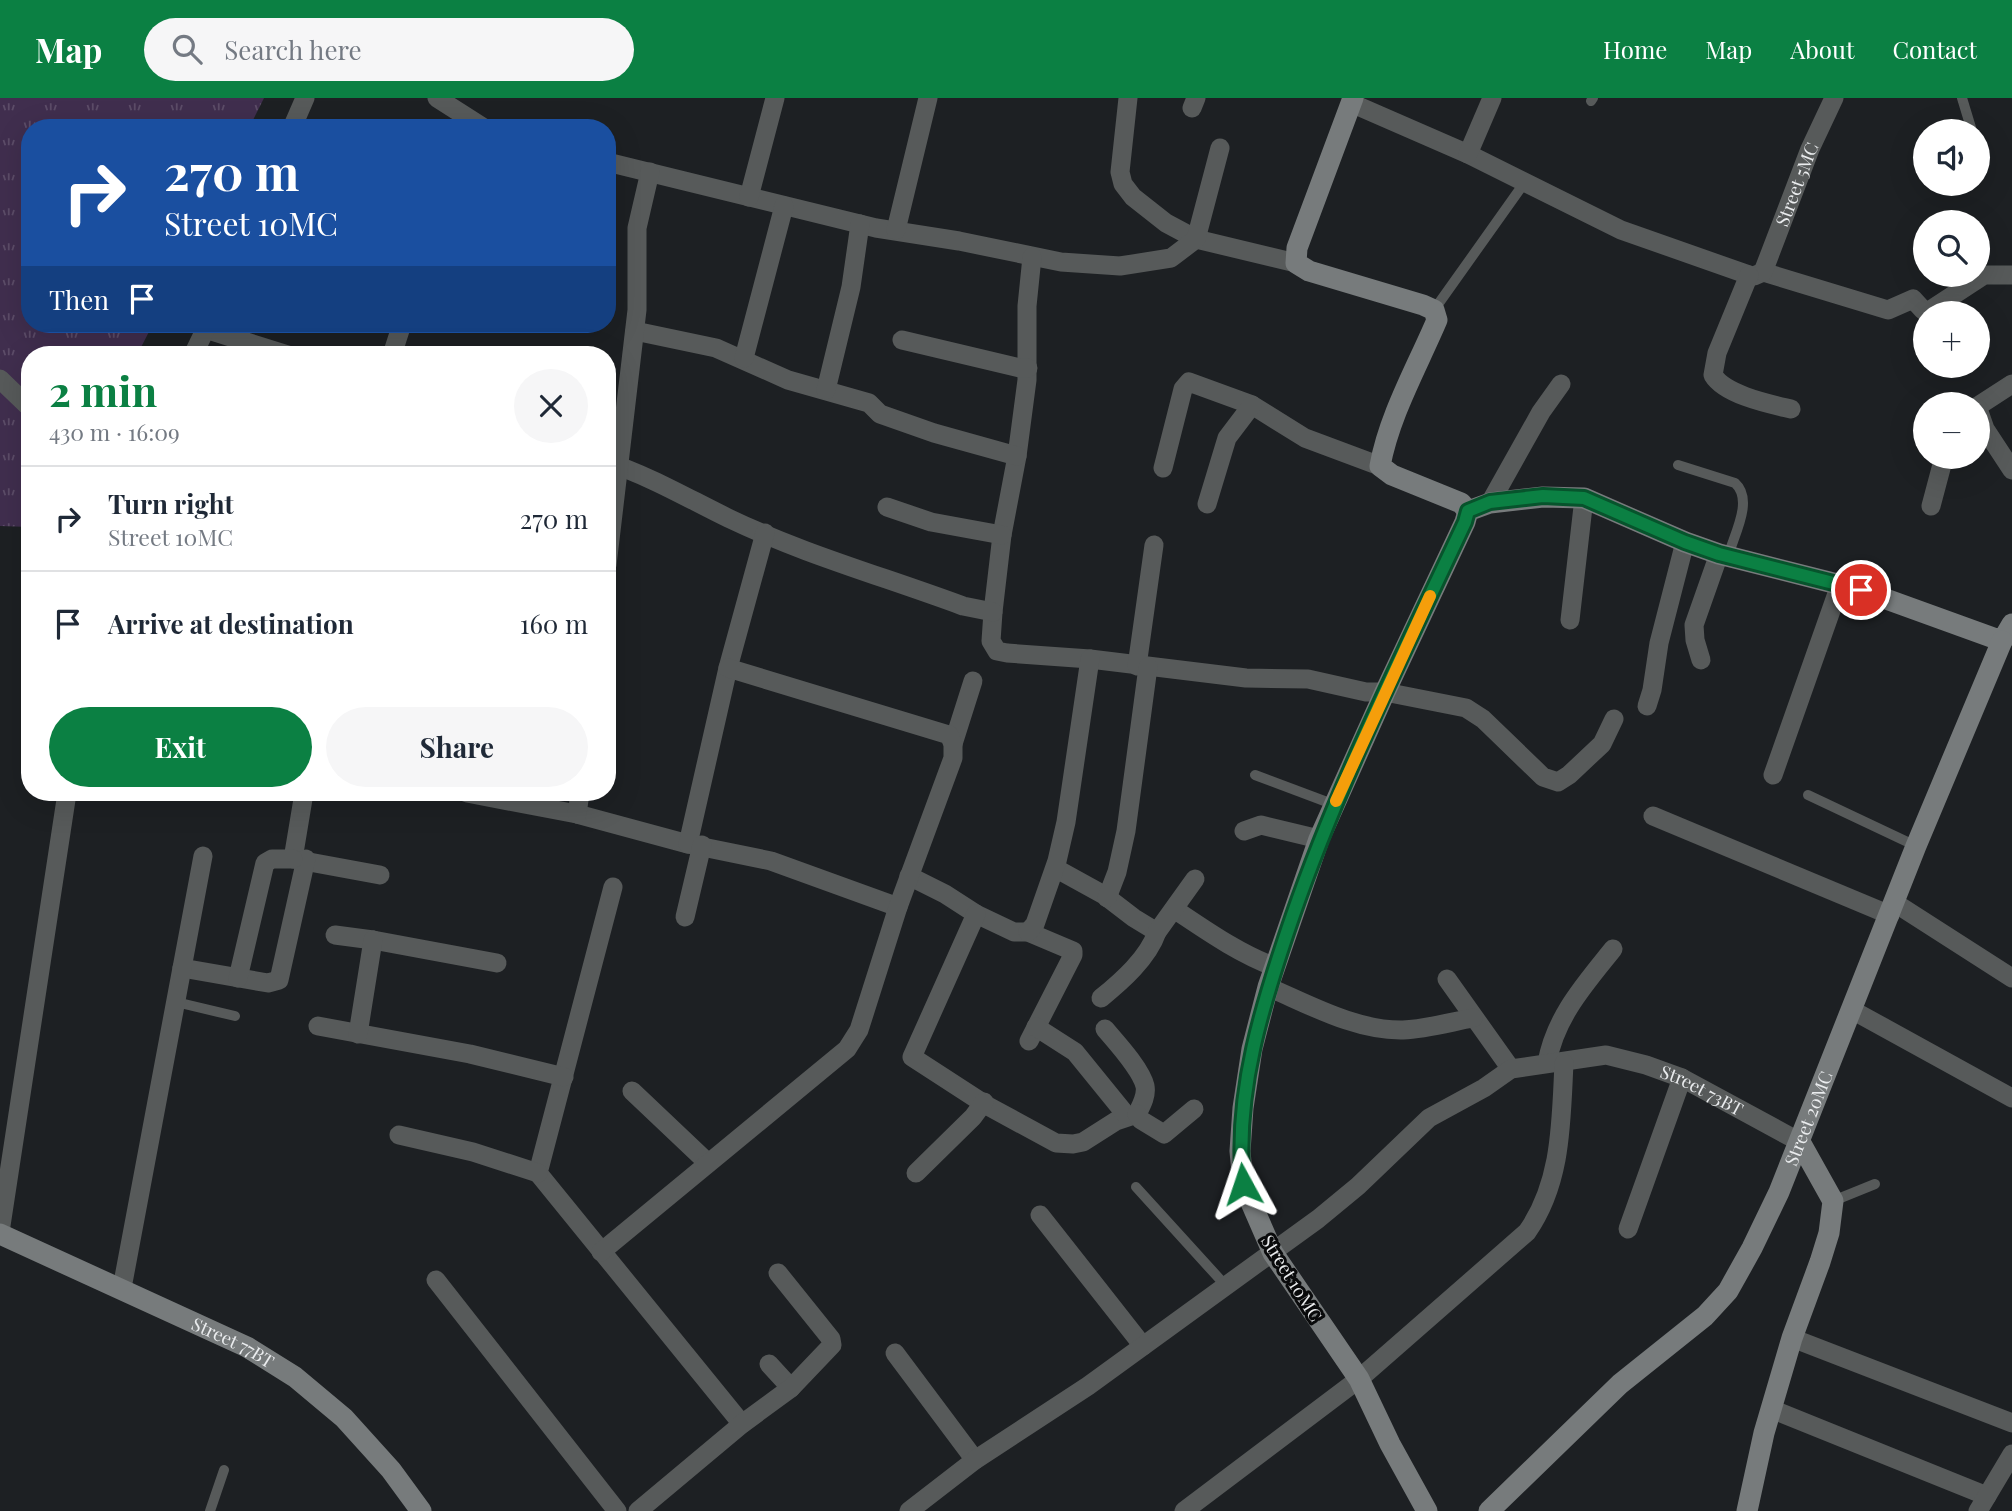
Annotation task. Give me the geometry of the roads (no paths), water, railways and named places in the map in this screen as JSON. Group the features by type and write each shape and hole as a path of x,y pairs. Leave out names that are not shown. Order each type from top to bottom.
{"street":[{"path":"296,119 305,98"},
{"path":"437,98 471,119"},
{"path":"749,197 775,98"},
{"path":"896,230 928,98"},
{"path":"1128,98 1119,172 1123,184 1133,197 1166,223 1196,239 1296,263 1309,271 1434,310 1437,320 1391,427 1380,467"},
{"path":"1468,154 1492,98"},
{"name":"Street 5MC","path":"1791,409 1758,401 1731,389 1716,380 1713,375 1717,353 1756,274 1833,98"},
{"path":"1296,263 1297,248 1352,101 1468,154 1621,230 1756,274 1888,310 1913,299 1929,311 1984,275 2012,275"},
{"path":"616,164 860,224 1032,257 1121,266 1171,258 1196,239 1220,148"},
{"path":"616,446 637,310 636,228 650,172"},
{"path":"744,359 784,206"},
{"path":"826,390 851,287 860,224"},
{"path":"1032,257 1027,306 1028,368 993,612 991,641 997,651 1246,678 1308,679 1466,708 1483,719 1542,776 1558,782 1602,744 1614,719"},
{"path":"635,331 716,348 788,380 869,403 880,414 934,433 1017,456"},
{"path":"226,333 263,346"},
{"path":"902,340 1028,368"},
{"path":"0,379 21,399"},
{"path":"1163,468 1183,389 1189,382 1252,405 1305,438 1461,503 1468,511 1490,502 1543,496 1584,498 1685,542 1723,555 2007,633"},
{"path":"1490,502 1541,412 1561,384"},
{"path":"1990,399 2012,384"},
{"path":"1207,504 1227,438 1252,405"},
{"path":"1990,437 2012,470"},
{"path":"616,465 664,484 727,517 765,533 963,606 993,612"},
{"path":"1931,506 1941,469"},
{"path":"1570,620 1584,498"},
{"path":"887,507 931,522 1002,535"},
{"name":"Street 10MC","path":"1427,1511 1390,1444 1359,1379 1273,1253 1243,1184 1240,1151 1252,1049 1271,977 1320,839 1468,511"},
{"path":"685,917 695,845 728,668 765,533"},
{"path":"1647,706 1659,643 1685,542"},
{"path":"1107,898 1117,872 1126,831 1154,545"},
{"path":"1701,660 1694,625 1723,555"},
{"path":"1773,775 1840,585"},
{"name":"Street 20MC","path":"1489,1511 1620,1384 1705,1316 1728,1291 1752,1248 1800,1142 1916,846 2007,633"},
{"path":"1028,932 1035,924 1055,868 1066,822 1090,659"},
{"path":"728,668 935,730 949,735 953,744"},
{"path":"601,1252 847,1049 859,1030 898,907 953,758 953,744 973,681"},
{"path":"0,1233 66,801"},
{"path":"182,968 268,984 279,980 299,859 303,801"},
{"path":"509,801 577,814 695,845 771,861 898,907"},
{"path":"577,814 579,801"},
{"path":"1653,816 1892,909 2012,978"},
{"path":"1244,831 1261,825 1320,839"},
{"path":"122,1288 203,856"},
{"path":"238,978 265,863 268,860 299,859 380,875"},
{"path":"1055,868 1107,898 1157,932"},
{"path":"909,876 1014,932 1028,932 1073,951 1073,956 1032,1034 1075,1052 1132,1115 1164,1134 1194,1109"},
{"path":"1101,998 1121,981 1154,941 1157,932 1195,878"},
{"path":"538,1173 613,887"},
{"path":"1174,909 1238,951 1271,977 1339,1017 1372,1026 1404,1030 1473,1018"},
{"path":"976,914 912,1057 1056,1143 1073,1144 1083,1142 1132,1115 1144,1099 1145,1087 1126,1054 1105,1029"},
{"path":"335,935 497,963"},
{"path":"358,1034 373,940"},
{"path":"1184,1511 1359,1379 1527,1232 1541,1212 1551,1185 1561,1130 1556,1063 1549,1052 1565,1012 1578,991 1613,949"},
{"path":"1447,979 1511,1069"},
{"path":"1852,1010 2012,1098"},
{"path":"318,1026 470,1054 565,1077"},
{"name":"Street 73BT","path":"909,1511 975,1460 1088,1386 1273,1253 1359,1186 1429,1118 1484,1088 1511,1069 1606,1055 1646,1065 1682,1078 1800,1142"},
{"path":"1628,1229 1682,1078"},
{"path":"632,1091 708,1163"},
{"path":"916,1173 973,1117 984,1102"},
{"path":"400,1135 473,1152 538,1173 742,1424"},
{"path":"1747,1511 1771,1409 1792,1338 1829,1233 1833,1201 1800,1142"},
{"path":"1041,1215 1143,1346"},
{"name":"Street 77BT","path":"0,1233 247,1347 295,1377 344,1418 391,1470 421,1511"},
{"path":"638,1511 742,1424 791,1388 832,1345 831,1339 778,1273"},
{"path":"436,1280 617,1511"},
{"path":"1792,1338 2012,1423"},
{"path":"895,1353 975,1460"},
{"path":"769,1364 791,1388"},
{"path":"1771,1409 1982,1504 2012,1454"}],"lane":[{"path":"1962,98 1968,119"},
{"path":"1434,310 1525,182"},
{"path":"1678,465 1735,483 1742,489 1745,501 1723,555"},
{"path":"1255,775 1335,805"},
{"path":"1808,795 1916,846"},
{"path":"176,1002 235,1016"},
{"path":"1833,1201 1874,1184"},
{"path":"1136,1187 1226,1286"},
{"path":"210,1511 224,1470"}]}
